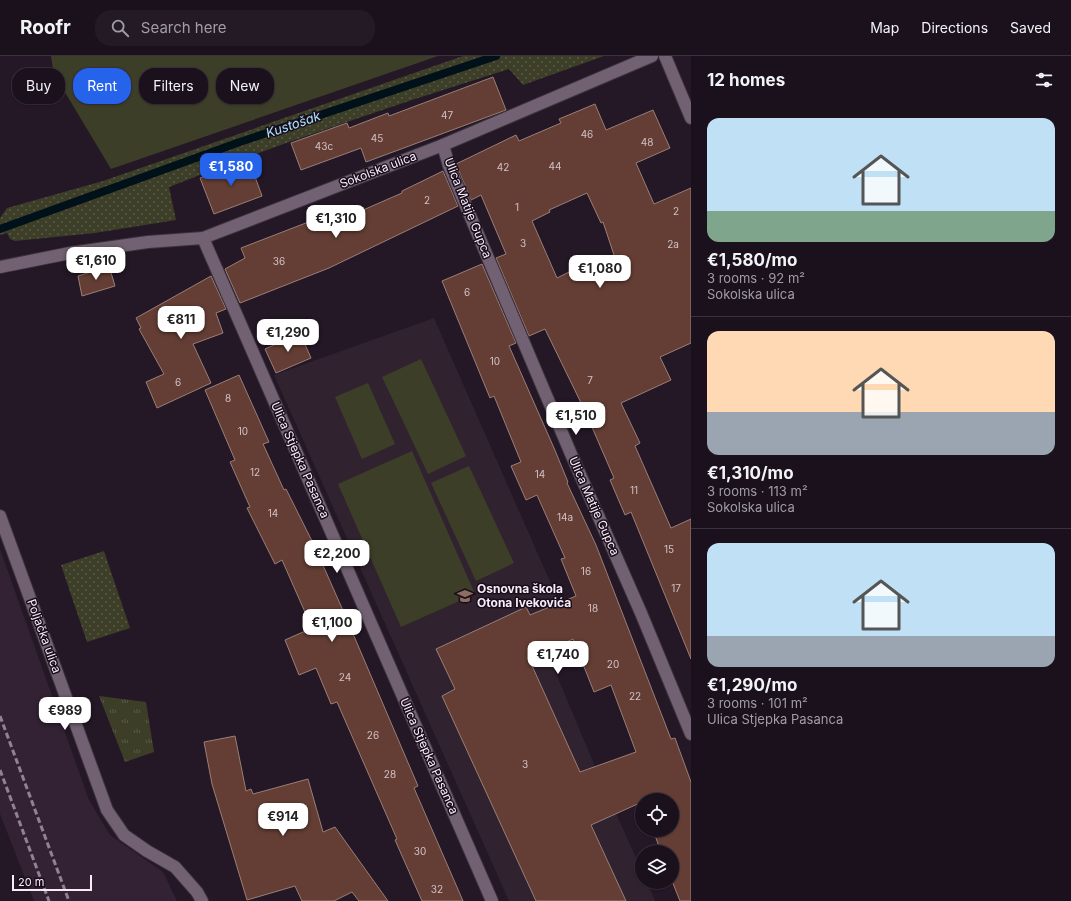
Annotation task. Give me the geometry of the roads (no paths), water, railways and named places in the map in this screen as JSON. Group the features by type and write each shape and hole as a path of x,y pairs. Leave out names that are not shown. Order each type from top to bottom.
{"street":[{"name":"Sokolska ulica","path":"0,267 70,253 140,243 203,238 443,145 652,56"},
{"path":"665,56 691,118"},
{"name":"Ulica Matije Gupca","path":"443,145 452,173 568,447 641,613 691,734"},
{"name":"Ulica Stjepka Pasanca","path":"203,238 492,901"},
{"name":"Poljačka ulica","path":"0,516 107,810 124,835 148,851 175,866 197,892 202,901"}],"waterway":[{"name":"Kustošak","path":"0,229 237,143 496,56"}],"railway":[{"path":"0,716 69,901"},
{"path":"0,770 49,901"}],"place":[{"name":"Osnovna škola Otona Ivekovića","path":"465,596"}]}
